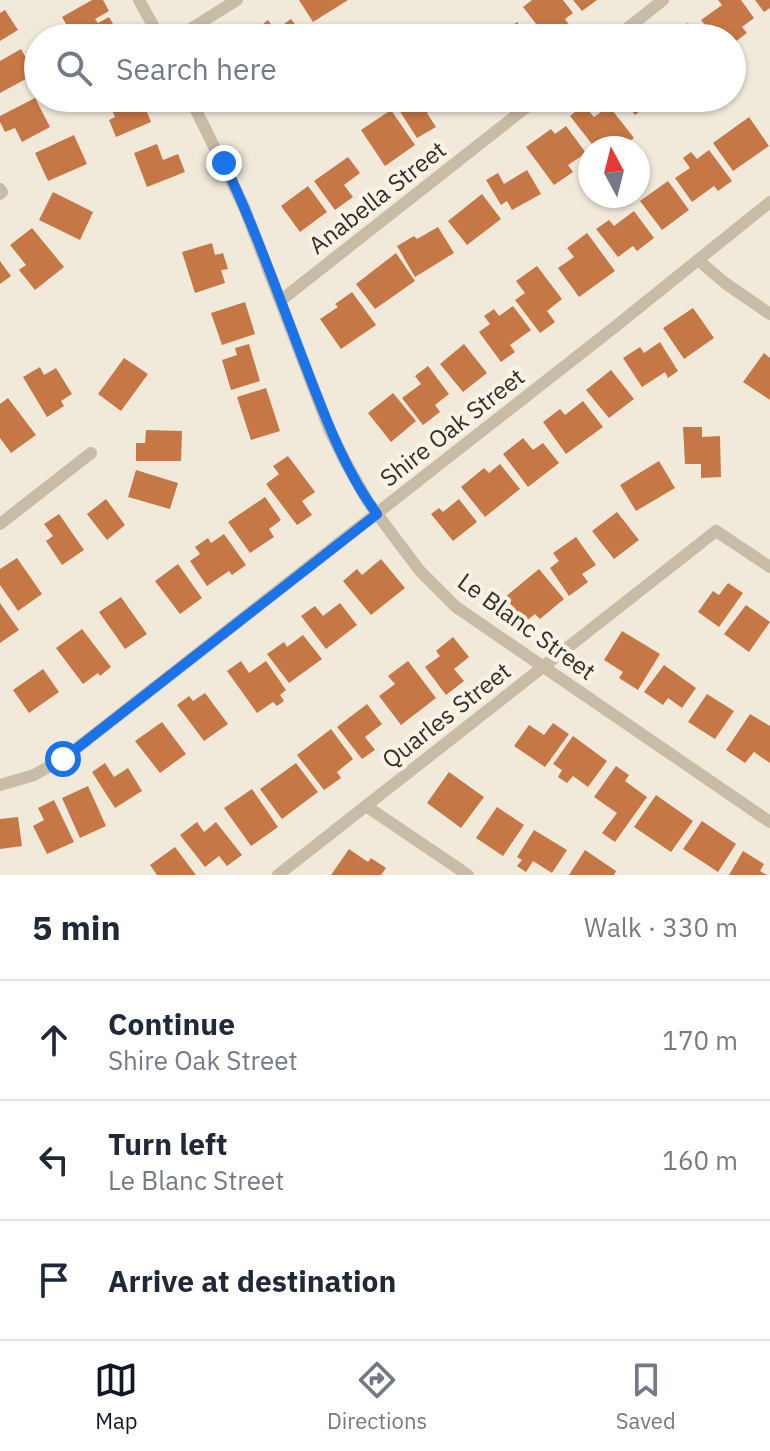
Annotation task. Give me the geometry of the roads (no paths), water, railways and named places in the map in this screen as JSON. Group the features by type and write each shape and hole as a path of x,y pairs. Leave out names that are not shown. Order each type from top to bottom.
{"street":[{"path":"139,0 152,24"},
{"path":"198,24 237,0"},
{"path":"633,24 663,0"},
{"name":"Le Blanc Street","path":"197,112 244,207 330,431 367,500 420,571 456,607 770,822"},
{"name":"Anabella Street","path":"280,301 520,112"},
{"name":"Shire Oak Street","path":"0,785 34,775 63,759 770,202"},
{"path":"698,260 770,314"},
{"path":"0,524 91,453"},
{"name":"Quarles Street","path":"278,875 716,531 770,567"},
{"path":"366,806 468,875"}]}
